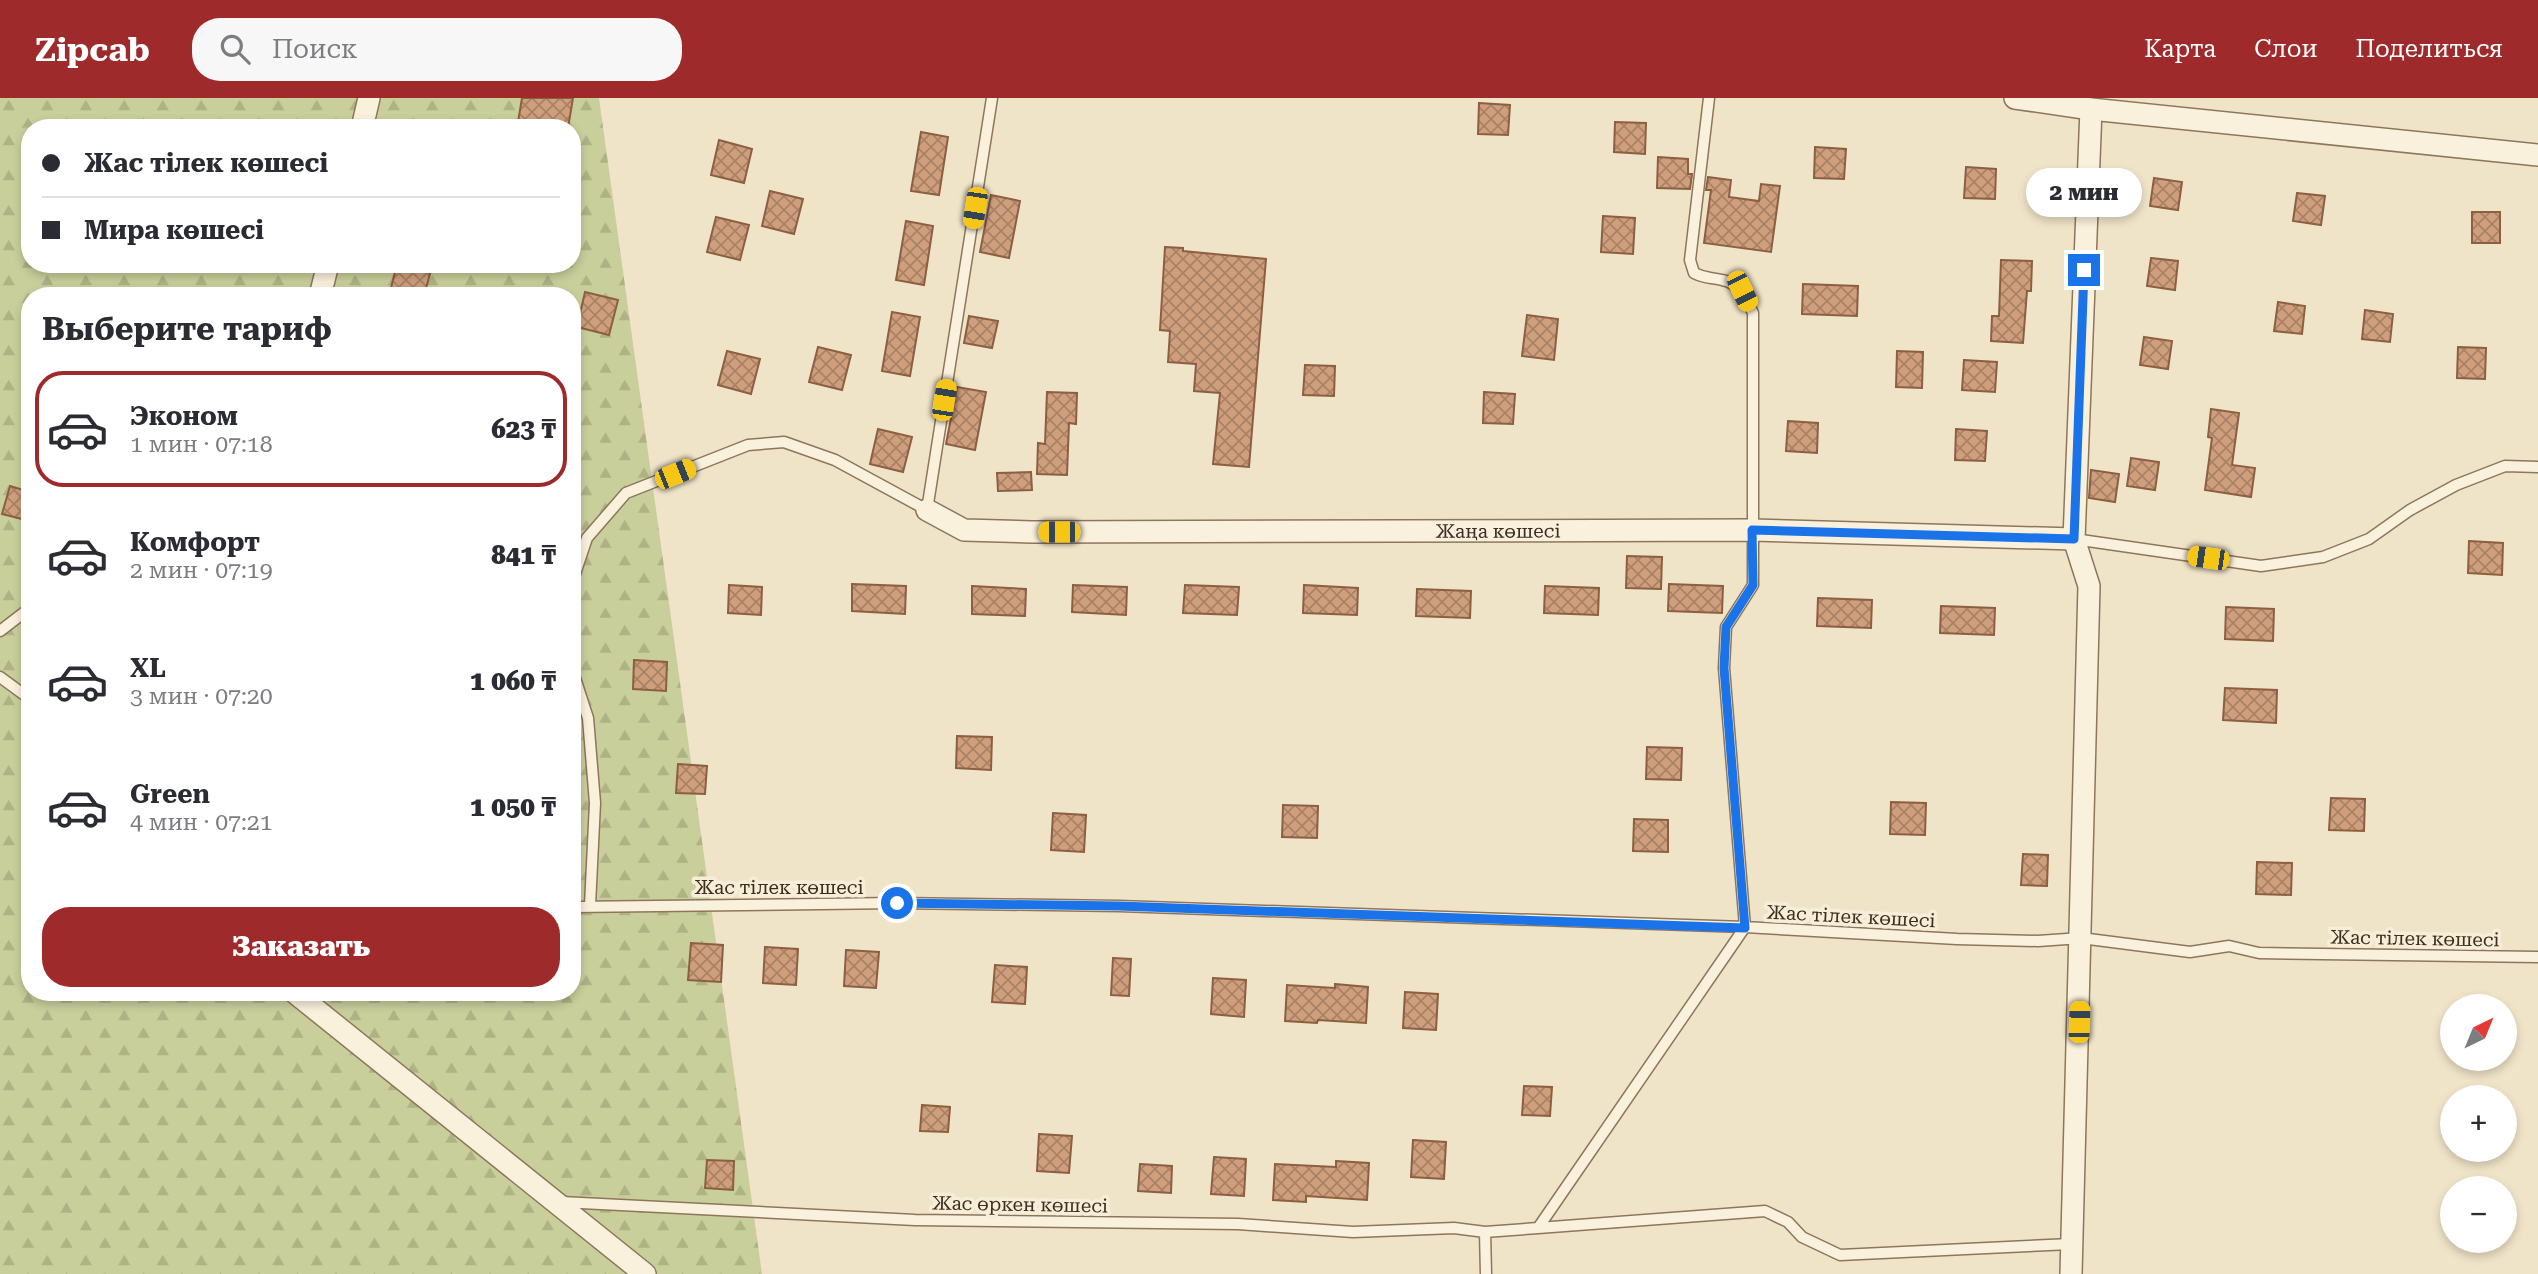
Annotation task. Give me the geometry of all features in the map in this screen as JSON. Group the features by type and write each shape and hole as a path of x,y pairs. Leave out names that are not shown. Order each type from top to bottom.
{"street":[{"path":"364,119 369,98"},
{"path":"2015,98 2091,109 2538,155"},
{"path":"2071,1274 2089,586 2074,539 2091,109"},
{"name":"Жаңа көшесі","path":"927,510 964,530 1032,532 1752,530 2074,539"},
{"path":"305,1001 645,1274"}],"lane":[{"path":"581,556 587,538 626,493 747,445 784,442 835,460 927,510 992,98"},
{"path":"1538,1228 1745,928 1724,668 1726,627 1753,585 1753,313 1742,291 1724,280 1708,279 1694,273 1690,260 1709,98"},
{"path":"2074,539 2261,566 2323,557 2370,538 2410,510 2456,485 2505,466 2538,467"},
{"path":"0,631 21,615"},
{"path":"0,677 21,692"},
{"path":"581,697 588,718 595,803 590,905"},
{"name":"Жас тілек көшесі","path":"581,906 897,903 1119,906 1745,928 1957,939 2038,941 2081,938 2190,951 2229,946 2259,953 2538,957"},
{"name":"Жас өркен көшесі","path":"554,1202 915,1220 1238,1224 1353,1232 1454,1228 1485,1232 1765,1211 1788,1222 1802,1237 1840,1255 2071,1244"},
{"path":"1485,1232 1486,1274"}],"green space":[{"path":"0,98 599,98 762,1274 0,1274"}],"building":[{"path":"522,98 573,98 570,119 518,119"},
{"path":"1479,103 1510,105 1508,135 1478,134"},
{"path":"1615,122 1646,123 1645,154 1614,152"},
{"path":"921,132 948,137 939,195 911,191"},
{"path":"719,140 752,149 744,183 711,175"},
{"path":"1815,147 1846,149 1844,179 1814,178"},
{"path":"1658,157 1688,159 1688,174 1692,174 1690,189 1657,188"},
{"path":"1966,167 1996,169 1995,199 1964,198"},
{"path":"1708,177 1731,180 1729,197 1759,201 1761,184 1780,186 1771,252 1704,243 1711,190 1706,190"},
{"path":"2154,178 2182,182 2178,210 2150,206"},
{"path":"770,191 803,199 794,234 762,226"},
{"path":"2297,193 2325,196 2321,225 2293,221"},
{"path":"991,195 1020,201 1009,258 980,252"},
{"path":"2472,212 2500,212 2500,243 2472,243"},
{"path":"1603,216 1635,218 1633,254 1601,252"},
{"path":"716,217 749,225 740,260 707,252"},
{"path":"906,221 933,226 924,285 896,280"},
{"path":"1165,247 1266,259 1249,467 1213,464 1220,393 1194,391 1196,364 1168,362 1170,331 1160,330"},
{"path":"2151,258 2178,261 2175,290 2147,286"},
{"path":"2001,260 2032,261 2031,291 2027,291 2023,343 1991,341 1992,316 1999,316"},
{"path":"395,273 430,273 426,287 391,287"},
{"path":"1803,284 1858,286 1857,316 1802,314"},
{"path":"585,292 618,300 609,335 581,328"},
{"path":"2278,302 2305,306 2302,334 2274,331"},
{"path":"2365,310 2393,314 2390,342 2362,339"},
{"path":"892,312 920,317 910,376 882,371"},
{"path":"1527,315 1558,319 1554,360 1522,356"},
{"path":"969,316 998,321 992,348 964,343"},
{"path":"2144,337 2172,341 2168,369 2140,365"},
{"path":"818,347 851,355 842,390 809,382"},
{"path":"2458,347 2486,348 2485,379 2457,378"},
{"path":"727,351 760,359 751,394 718,385"},
{"path":"1897,351 1923,352 1922,388 1896,387"},
{"path":"1964,360 1997,362 1995,392 1962,390"},
{"path":"1305,365 1335,366 1334,396 1303,395"},
{"path":"957,387 986,392 975,450 946,444"},
{"path":"1047,392 1077,393 1076,424 1069,423 1067,475 1037,474 1038,443 1045,444"},
{"path":"1484,392 1515,394 1513,424 1483,423"},
{"path":"2211,409 2239,413 2232,465 2255,468 2251,497 2205,490 2212,438 2208,437"},
{"path":"1788,421 1818,423 1817,453 1786,451"},
{"path":"878,429 912,437 903,472 870,464"},
{"path":"1956,429 1987,431 1985,461 1955,460"},
{"path":"2131,458 2159,462 2155,490 2127,486"},
{"path":"2091,470 2119,474 2115,502 2089,498"},
{"path":"1031,472 1032,490 998,491 997,473"},
{"path":"10,486 21,489 21,519 2,514"},
{"path":"2469,541 2503,543 2502,575 2468,573"},
{"path":"1627,556 1662,557 1661,589 1626,588"},
{"path":"852,584 906,586 905,614 852,611"},
{"path":"1669,584 1723,586 1722,613 1668,611"},
{"path":"729,585 762,587 761,615 728,613"},
{"path":"1073,585 1127,587 1126,615 1072,612"},
{"path":"1185,585 1239,587 1237,615 1183,613"},
{"path":"1304,585 1358,588 1357,615 1303,613"},
{"path":"972,586 1026,589 1025,616 972,614"},
{"path":"1545,586 1599,588 1598,615 1544,613"},
{"path":"1417,589 1471,591 1470,618 1416,616"},
{"path":"1818,598 1872,600 1871,628 1817,626"},
{"path":"1941,606 1995,608 1994,635 1940,633"},
{"path":"2226,607 2274,609 2273,641 2225,639"},
{"path":"634,660 667,662 666,691 633,689"},
{"path":"2225,688 2277,690 2276,723 2223,720"},
{"path":"957,736 992,737 991,770 956,768"},
{"path":"1647,747 1682,748 1681,780 1646,779"},
{"path":"678,764 707,766 705,794 676,793"},
{"path":"2331,798 2365,799 2364,831 2329,830"},
{"path":"1891,802 1926,803 1925,835 1890,834"},
{"path":"1283,805 1318,806 1317,838 1282,837"},
{"path":"1053,813 1086,815 1084,852 1051,850"},
{"path":"1634,819 1668,820 1668,852 1633,851"},
{"path":"2023,854 2048,855 2047,886 2021,885"},
{"path":"2257,862 2292,863 2291,895 2256,894"},
{"path":"691,943 723,945 721,982 688,980"},
{"path":"765,947 798,949 796,985 763,983"},
{"path":"846,950 879,952 876,988 844,986"},
{"path":"1113,958 1131,959 1129,996 1111,995"},
{"path":"995,965 1027,967 1025,1004 992,1002"},
{"path":"1213,978 1246,980 1244,1017 1211,1014"},
{"path":"1335,984 1368,987 1366,1023 1285,1021 1287,985 1335,988"},
{"path":"1405,992 1438,994 1436,1030 1403,1028"},
{"path":"1524,1086 1552,1087 1550,1116 1522,1115"},
{"path":"922,1105 950,1107 948,1132 920,1131"},
{"path":"1039,1134 1072,1136 1069,1173 1037,1171"},
{"path":"1413,1140 1446,1142 1444,1179 1411,1177"},
{"path":"1214,1157 1246,1159 1244,1196 1211,1194"},
{"path":"707,1160 734,1161 733,1190 705,1188"},
{"path":"1336,1161 1369,1163 1367,1200 1306,1196 1306,1202 1273,1200 1275,1164 1336,1167"},
{"path":"1140,1164 1172,1166 1171,1193 1138,1191"}],"route":[{"path":"897,903 1119,906 1745,928 1724,668 1726,627 1753,585 1752,530 2074,539 2084,270"}]}
